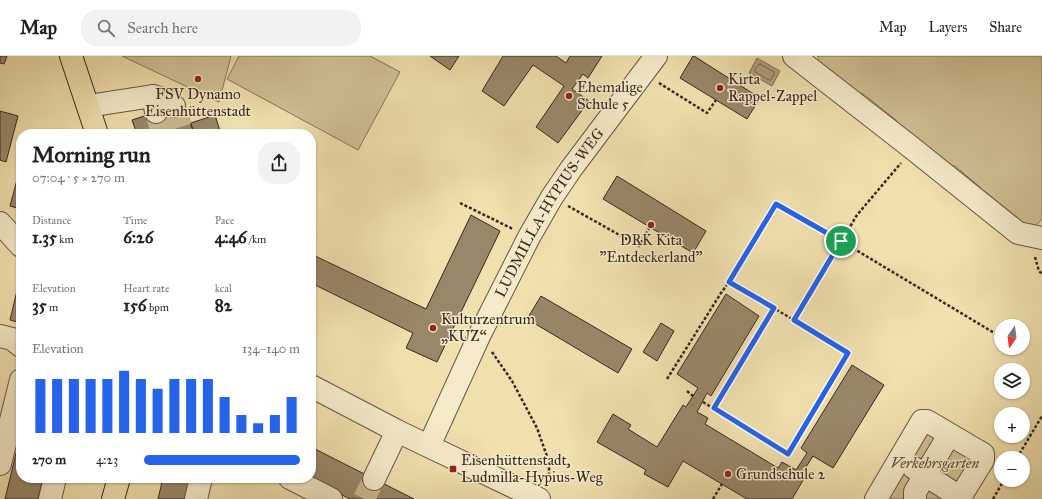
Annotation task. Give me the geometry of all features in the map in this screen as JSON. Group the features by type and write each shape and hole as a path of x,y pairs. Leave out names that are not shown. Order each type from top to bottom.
{"main road":[{"path":"71,56 95,129"},
{"path":"113,499 117,483"}],"street":[{"name":"LUDMILLA-HYPIUS-WEG","path":"429,446 480,334 529,237 552,197 571,168 656,56"},
{"path":"794,56 1018,233 1042,238"},
{"path":"88,106 161,105"},
{"path":"0,223 16,241"},
{"path":"0,336 12,339 16,342"},
{"path":"316,389 429,446 544,492"},
{"path":"0,464 16,400"},
{"path":"876,499 899,460 922,421 927,421 983,454 983,460 960,498 899,460"},
{"path":"374,479 397,431"},
{"path":"915,499 915,492 949,434"},
{"path":"50,499 54,483"},
{"path":"196,499 200,483"},
{"path":"300,483 331,499"}],"path":[{"path":"644,73 707,113 716,100"},
{"path":"794,320 857,215 912,148"},
{"path":"552,197 639,246 650,227"},
{"path":"460,203 529,237"},
{"path":"667,379 720,293 729,282 776,204 841,241 994,333"},
{"path":"703,402 788,454 848,353 729,282"},
{"path":"714,408 774,308"},
{"path":"480,334 512,381 537,428 549,462 544,492"},
{"path":"687,391 693,396"},
{"path":"1021,451 1042,416"},
{"path":"713,499 722,484"},
{"path":"993,499 1000,487"}],"green space":[{"name":"FSV Dynamo Eisenhüttenstadt","path":"122,56 231,56 219,102"},
{"path":"239,56 370,56 400,72 358,150 227,79"},
{"path":"817,56 1042,56 1042,219 1031,231 983,197 980,187 955,166 941,164 897,130 896,120 862,93 853,96 814,64 819,58"},
{"name":"Verkehrsgarten","path":"918,419 985,450 965,499 871,499"}],"water":[{"path":"757,58 780,71 772,86 749,73"}],"building":[{"path":"0,56 7,56 4,64 0,63"},
{"path":"430,56 459,56 450,70"},
{"name":"Ehemalige Schule 5","path":"503,56 556,56 566,63 570,56 602,56 588,78 583,74 572,89 589,101 558,143 536,127 564,86 533,65 504,106 482,91"},
{"name":"Kirta Rappel-Zappel","path":"693,56 760,98 747,119 680,78"},
{"path":"184,103 192,129 135,129 132,120"},
{"path":"0,111 18,116 6,162 0,160"},
{"path":"215,115 219,129 193,129 191,123"},
{"path":"617,176 706,231 693,253 603,199"},
{"path":"16,184 16,208 10,206"},
{"path":"471,215 500,231 437,362 406,348 413,333 316,285 316,256 426,309"},
{"path":"726,294 759,316 711,396 707,393 697,412 708,418 705,424 778,468 782,462 796,470 807,453 801,448 852,365 884,385 833,468 813,456 801,475 805,477 792,499 747,499 683,461 668,487 644,474 646,470 597,442 613,414 631,425 628,429 657,447 683,405 686,407 698,388 677,374"},
{"path":"16,295 16,322 10,320"},
{"path":"541,296 632,349 618,373 527,319"},
{"path":"661,323 674,331 657,361 643,352"},
{"path":"316,450 414,499 350,499 316,482"},
{"path":"16,454 16,483 42,483 38,499 5,499"},
{"path":"162,483 191,483 187,499 158,499"}],"tunnel":[{"path":"174,106 181,129"},
{"path":"156,112 161,129"},
{"path":"364,499 374,479"}],"place":[{"name":"FSV Dynamo Eisenhüttenstadt","path":"198,79"},
{"name":"Kirta Rappel-Zappel","path":"720,88"},
{"name":"Ehemalige Schule 5","path":"569,96"},
{"name":"DRK Kita \"Entdeckerland\"","path":"651,225"},
{"name":"Kulturzentrum „KUZ“","path":"433,328"},
{"name":"Eisenhüttenstadt, Ludmilla-Hypius-Weg","path":"453,469"},
{"name":"Grundschule 2","path":"728,474"}],"route":[{"path":"776,204 841,241 794,320 848,353 788,454 714,408 774,308 729,282 776,204"}]}
